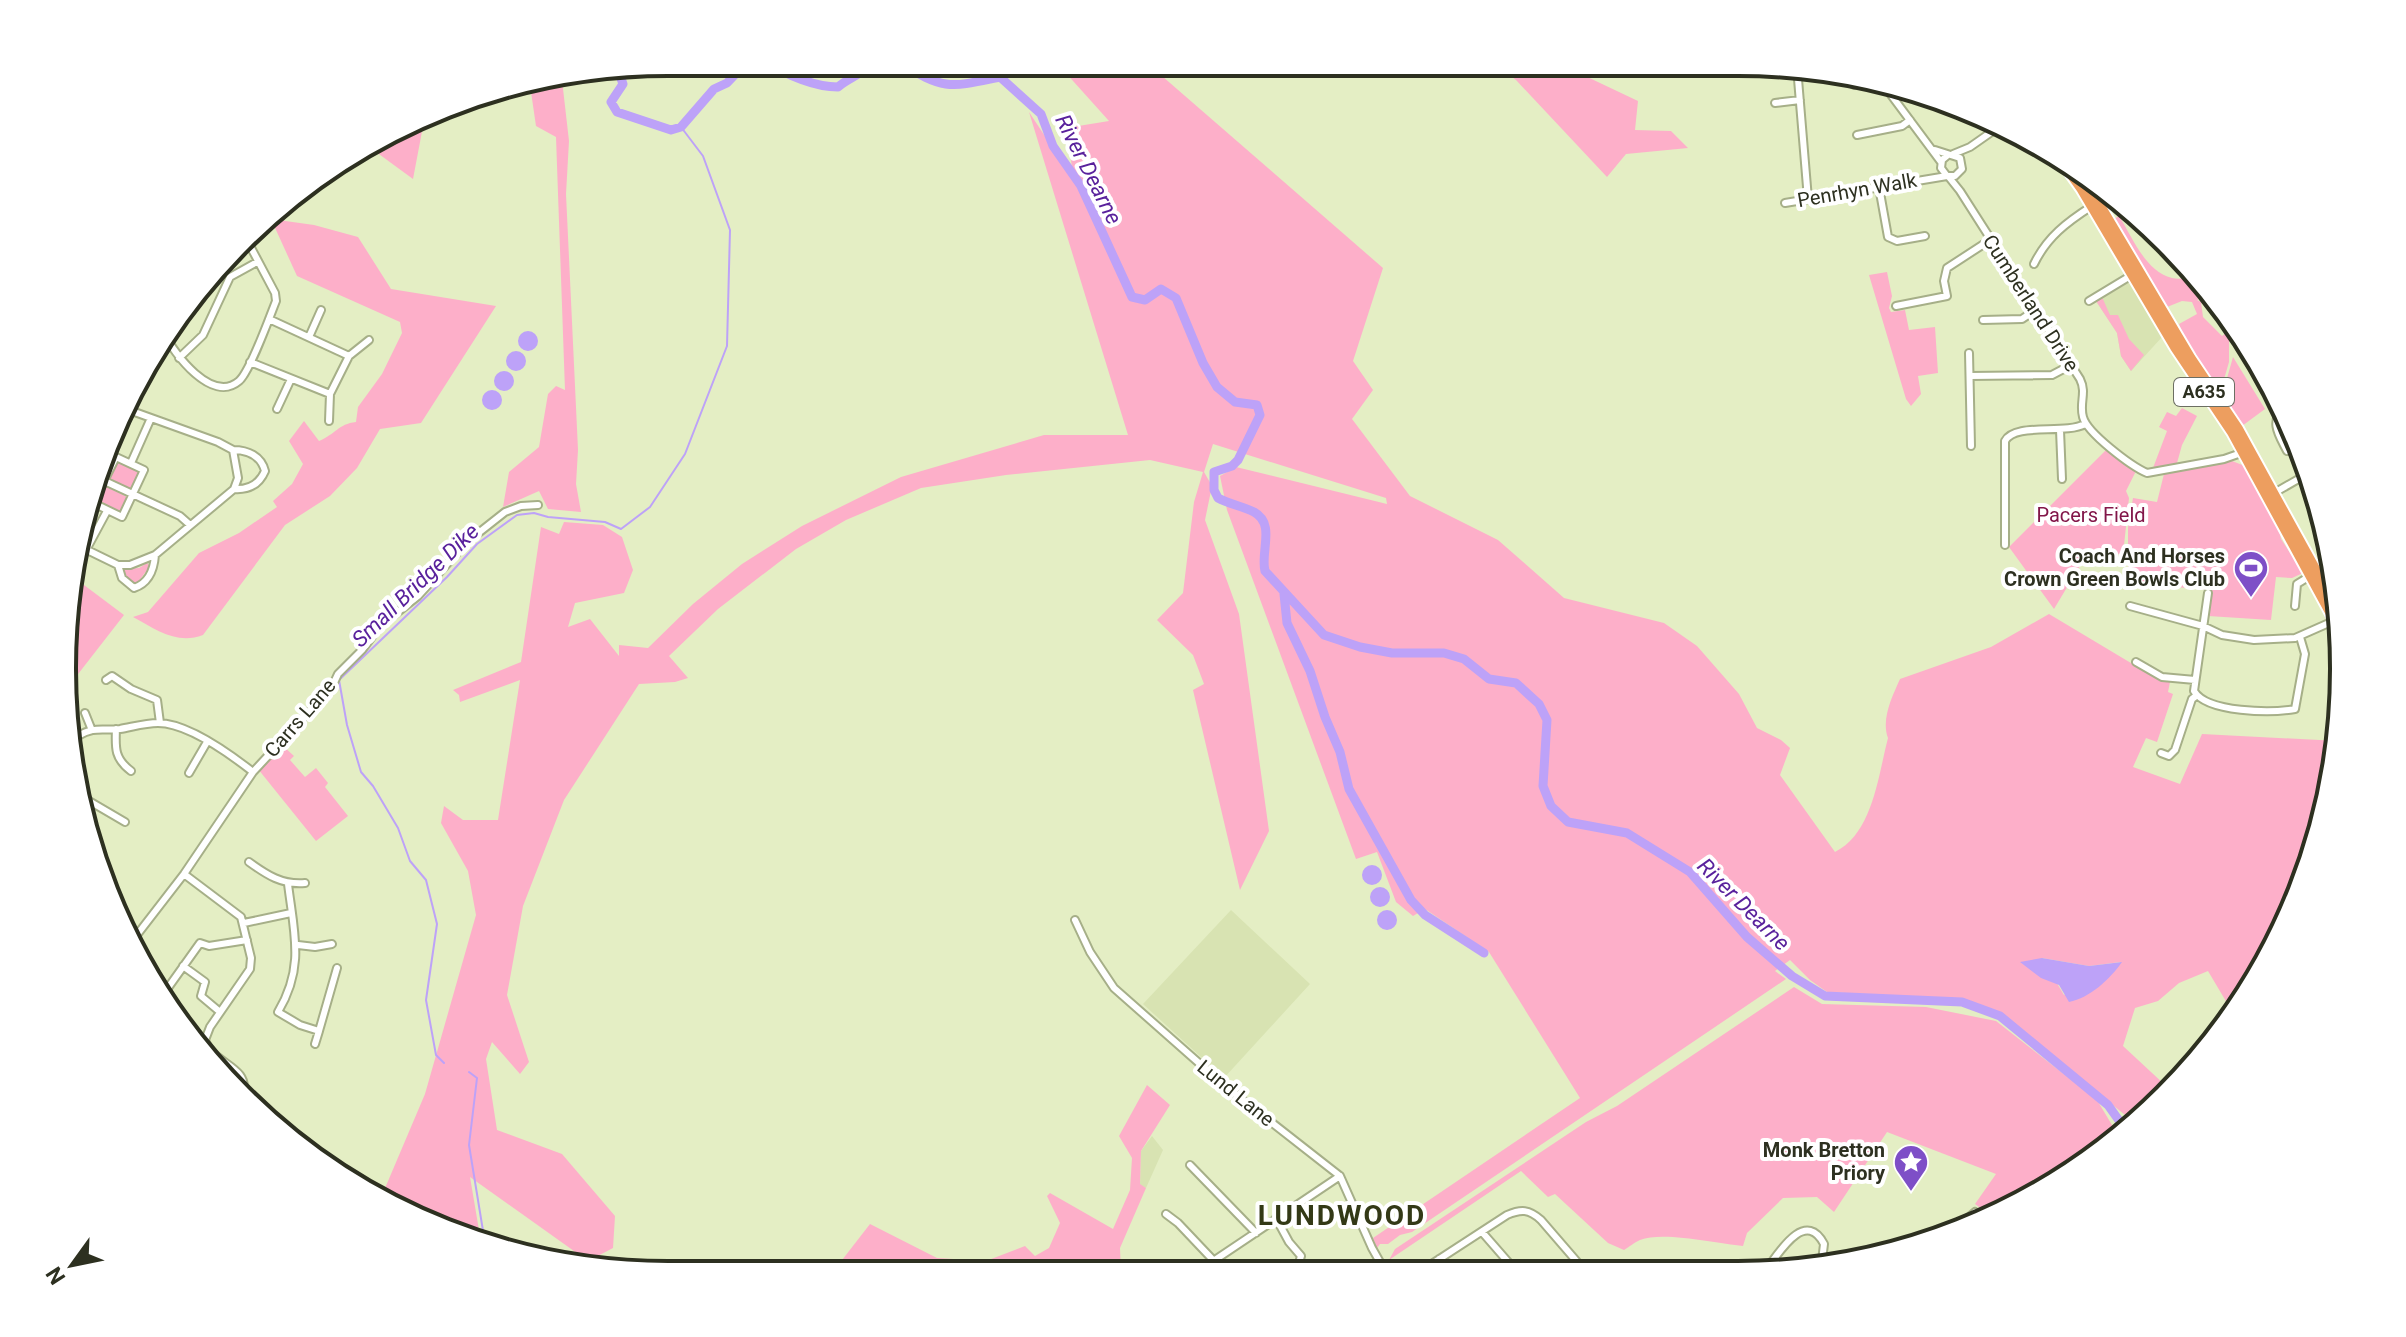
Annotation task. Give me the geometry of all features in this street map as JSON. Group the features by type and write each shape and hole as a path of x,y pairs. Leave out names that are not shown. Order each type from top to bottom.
{"highway":[{"name":"A635","path":"2083,187 2247,451 2325,593"},
{"name":"A635","path":"2090,192 2132,275 2156,307"},
{"name":"A635","path":"2271,495 2310,576 2326,599"}],"street":[{"path":"1798,79 1808,199"},
{"name":"Cumberland Drive","path":"1892,96 1933,149 1942,171 1960,191 2085,388 2081,406 2085,424"},
{"path":"1775,103 1800,100"},
{"path":"1857,135 1902,126 1910,120"},
{"path":"1940,163 1990,133"},
{"path":"1960,191 1962,169 1970,147"},
{"name":"Cumberland Drive","path":"1933,149 1951,154"},
{"path":"1951,154 1960,158 1962,169"},
{"name":"Penrhyn Walk","path":"1930,178 1940,163"},
{"path":"1947,176 1955,176 1962,169"},
{"name":"Penrhyn Walk","path":"1785,203 1947,176"},
{"path":"1879,187 1888,237 1910,241 1922,235"},
{"path":"2034,264 2045,242 2098,198"},
{"path":"1948,308 1944,281 1947,268 1990,240"},
{"path":"172,346 193,372 220,387 236,384 243,378 276,301 275,293 251,249"},
{"path":"179,358 203,335 230,277 257,262"},
{"path":"2089,301 2132,275"},
{"path":"1896,306 1947,296"},
{"path":"309,337 321,310"},
{"path":"1983,320 2022,319 2034,311"},
{"path":"269,319 349,356"},
{"path":"329,421 330,394 349,356 369,340"},
{"path":"1969,353 1971,446"},
{"path":"250,362 330,394"},
{"path":"1970,376 2052,375 2071,365"},
{"path":"277,409 291,379"},
{"path":"88,550 118,565 130,565 155,555 234,489 251,487 263,477 265,471 257,457 249,452 233,450 134,412"},
{"path":"131,463 151,418"},
{"path":"2276,421 2287,451"},
{"path":"2005,545 2005,441 2007,436 2017,431 2074,429 2085,424 2147,473 2224,459 2247,451"},
{"path":"2060,430 2062,479"},
{"path":"233,450 238,478 234,489"},
{"path":"99,506 122,517 144,470 116,457 114,459"},
{"path":"2271,495 2299,479"},
{"path":"106,482 180,516 189,524"},
{"name":"Carrs Lane","path":"138,933 184,874 253,772 332,687 338,674 380,626 418,596 467,542 505,512 521,506 538,505"},
{"path":"91,535 107,511"},
{"path":"118,565 122,578 134,588 144,584 151,573 155,555"},
{"path":"2295,606 2297,584 2310,576"},
{"path":"2161,753 2169,756 2175,750 2195,693 2208,593"},
{"path":"2130,606 2203,626 2222,635 2254,640 2300,637 2328,623"},
{"path":"2195,693 2227,708 2295,709 2305,654 2300,637"},
{"path":"2136,662 2162,677 2195,680"},
{"path":"106,680 112,676 131,689 158,699 160,723"},
{"path":"85,713 91,728"},
{"path":"80,735 91,728 116,729 160,723 174,726 207,742 253,772"},
{"path":"116,729 115,752 121,763 131,771"},
{"path":"189,773 207,742"},
{"path":"91,802 125,822"},
{"path":"249,862 288,884 305,883"},
{"path":"184,874 236,912 244,923 247,940 250,969 206,1038"},
{"path":"288,884 298,945 290,993 278,1012 300,1025 319,1031"},
{"path":"244,923 291,913"},
{"name":"Lund Lane","path":"1075,920 1090,952 1123,996 1225,1086 1340,1176 1379,1261"},
{"path":"169,987 200,943 209,946 247,940"},
{"path":"298,945 315,947 332,944"},
{"path":"183,966 205,982 201,996 220,1012"},
{"path":"315,1044 337,968"},
{"path":"1190,1165 1256,1233"},
{"path":"1166,1214 1214,1261 1340,1176"},
{"path":"1436,1261 1516,1211 1532,1212 1576,1261"},
{"path":"1276,1218 1301,1256 1300,1261"},
{"path":"1774,1260 1794,1234 1807,1231 1817,1235 1824,1244 1823,1255"},
{"path":"1482,1232 1507,1261"}],"shaded area":[{"path":"2130,282 2163,336 2131,371 2121,356 2117,333 2096,301"},
{"path":"528,331 535,334 538,341 535,348 528,351 521,348 518,341 521,334"},
{"path":"516,351 523,354 526,361 523,368 516,371 509,368 506,361 509,354"},
{"path":"504,371 511,374 514,381 511,388 504,391 497,388 494,381 497,374"},
{"path":"492,390 499,393 502,400 499,407 492,410 485,407 482,400 485,393"},
{"path":"1372,865 1379,868 1382,875 1379,882 1372,885 1365,882 1362,875 1365,868"},
{"path":"1380,887 1387,890 1390,897 1387,904 1380,907 1373,904 1370,897 1373,890"},
{"path":"1231,910 1310,984 1224,1078 1143,1004"},
{"path":"1387,910 1394,913 1397,920 1394,927 1387,930 1380,927 1377,920 1380,913"},
{"path":"2042,958 2089,966 2122,962 2099,987 2069,1002 2059,985 2041,978 2020,962"},
{"path":"1152,1136 1163,1150 1146,1188 1140,1185 1141,1151"}],"green space":[{"path":"1069,76 1162,76 1383,268 1353,361 1373,390 1352,419 1410,496 1498,540 1564,598 1664,623 1697,646 1739,694 1757,728 1790,748 1780,775 1835,852 1848,843 1866,818 1888,738 1887,716 1900,679 1991,647 2049,614 2161,681 2170,682 2168,692 2173,694 2157,742 2146,738 2133,767 2180,784 2202,734 2326,740 2319,784 2299,859 2269,931 2227,1003 2208,971 2179,983 2158,1001 2135,1008 2123,1046 2161,1082 2126,1116 2000,1016 1961,999 1827,992 1790,960 1775,971 1786,979 1412,1232 1377,1248 1373,1238 1580,1098 1489,952 1425,909 1413,916 1396,902 1377,852 1356,859 1227,510 1220,476 1236,467 1387,504 1386,498 1213,444 1204,472 1212,486 1205,520 1239,614 1269,831 1240,890 1193,690 1204,684 1193,655 1157,620 1183,593 1194,502 1203,472 1150,460 1006,475 921,488 846,520 796,549 718,609 669,656 688,678 639,684 564,800 523,906 507,995 529,1062 520,1074 492,1042 486,1059 497,1130 562,1154 615,1216 613,1248 597,1257 578,1254 470,1177 479,1230 385,1189 425,1094 476,915 468,871 441,823 444,806 463,820 498,820 520,680 460,702 459,695 453,690 521,662 541,527 559,534 564,522 603,525 622,537 633,570 624,593 575,603 568,627 590,619 619,656 619,645 648,648 693,604 742,564 802,526 901,477 1044,435 1128,435 1029,112 1074,180 1066,128 1109,121","holes":["2042,958 2089,966 2121,962 2064,995"]},
{"path":"1511,76 1585,76 1638,101 1635,130 1671,131 1688,148 1626,154 1607,177"},
{"path":"563,85 569,141 566,194 578,450 576,484 581,512 548,509 539,491 503,507 509,472 539,447 548,394 556,386 565,390 556,137 536,126 531,92"},
{"path":"422,130 413,179 377,152"},
{"path":"2119,216 2141,253 2154,268 2172,278 2184,279 2200,298 2197,300 2201,302 2203,317 2222,336 2226,333 2229,338 2229,362 2220,393 2186,342 2179,324 2197,314 2192,302 2182,301 2167,307 2163,304 2114,219"},
{"path":"281,220 314,225 358,237 391,289 496,306 421,423 380,429 357,468 330,496 285,525 203,635 184,638 159,631 133,617 148,612 199,553 239,533 277,507 273,501 292,484 303,464 289,441 304,421 319,441 356,422 358,407 382,374 402,333 400,322 297,276 274,226"},
{"path":"1887,272 1892,296 1891,312 1905,310 1909,330 1935,327 1938,373 1918,376 1921,394 1911,406 1906,399 1869,275"},
{"path":"2102,297 2110,315 2118,315 2129,339 2144,355 2131,371 2121,356 2117,333 2096,301"},
{"path":"2233,357 2265,409 2242,426 2222,396"},
{"path":"2182,408 2197,416 2182,445 2177,463 2153,468 2167,431 2159,427 2167,412 2176,416"},
{"name":"Pacers Field","path":"2108,448 2136,471 2126,491 2129,498 2123,555 2090,549 2054,609 2009,547"},
{"path":"2232,461 2245,466 2281,539 2303,573 2292,578 2276,577 2271,620 2208,616 2211,590 2128,583 2128,528 2133,498 2157,502 2164,474"},
{"path":"118,462 139,472 131,489 109,478"},
{"path":"105,486 127,497 119,513 100,503"},
{"path":"147,563 150,566 136,585 124,574 124,569 139,568"},
{"path":"82,584 124,615 76,676"},
{"path":"282,745 294,756 290,760 305,777 316,768 328,783 325,787 348,816 316,841 258,769"},
{"path":"1794,987 1822,1004 1926,1007 1996,1021 2097,1100 2113,1127 2034,1182 1981,1208 1975,1204 1996,1174 1887,1132 1834,1212 1817,1197 1783,1198 1747,1233 1743,1246 1663,1237 1640,1240 1624,1250 1608,1243 1555,1194 1548,1197 1521,1171 1389,1260 1395,1249 1586,1122 1617,1106"},
{"path":"1147,1085 1170,1105 1141,1151 1140,1184 1146,1188 1120,1248 1121,1261 986,1261 1025,1246 1035,1256 1049,1248 1060,1223 1047,1196 1050,1193 1113,1229 1130,1190 1132,1158 1119,1136"},
{"path":"870,1224 937,1258 986,1261 841,1261"}],"waterway":[{"name":"River Dearne","path":"621,78 623,84 611,102 617,112 671,130 681,127 714,89 734,76"},
{"name":"River Dearne","path":"793,76 838,87 855,76"},
{"name":"River Dearne","path":"922,76 947,84 1000,77 1041,114 1053,146 1081,186 1132,297 1145,300 1161,289 1176,298 1203,363 1217,387 1235,402 1257,405 1260,415 1238,460 1232,466 1214,472 1214,490 1218,498 1261,517 1266,531 1265,571 1324,635 1392,653 1444,653 1464,659 1489,679 1516,683 1539,704 1547,720 1543,786 1551,806 1568,822 1627,833 1690,872 1747,937 1792,976 1825,996 1962,1002 2000,1016 2108,1105 2119,1121"},
{"name":"Small Bridge Dike","path":"444,1063 436,1055 426,1000 437,924 426,880 410,861 398,828 361,772 347,725 339,680 447,577 477,544 517,515 534,513 605,522 621,529 650,507 685,454 727,346 730,230 703,156 681,127"},
{"name":"River Dearne","path":"1284,594 1287,623 1310,671 1340,752 1349,789 1411,900 1425,915 1484,953"},
{"name":"Small Bridge Dike","path":"469,1072 477,1078 469,1145 483,1232"}],"place":[{"name":"Coach And Horses Crown Green Bowls Club","path":"2251,599"},
{"name":"Monk Bretton Priory","path":"1911,1193"}],"district":[{"name":"LUNDWOOD","path":"1342,1215"}]}
